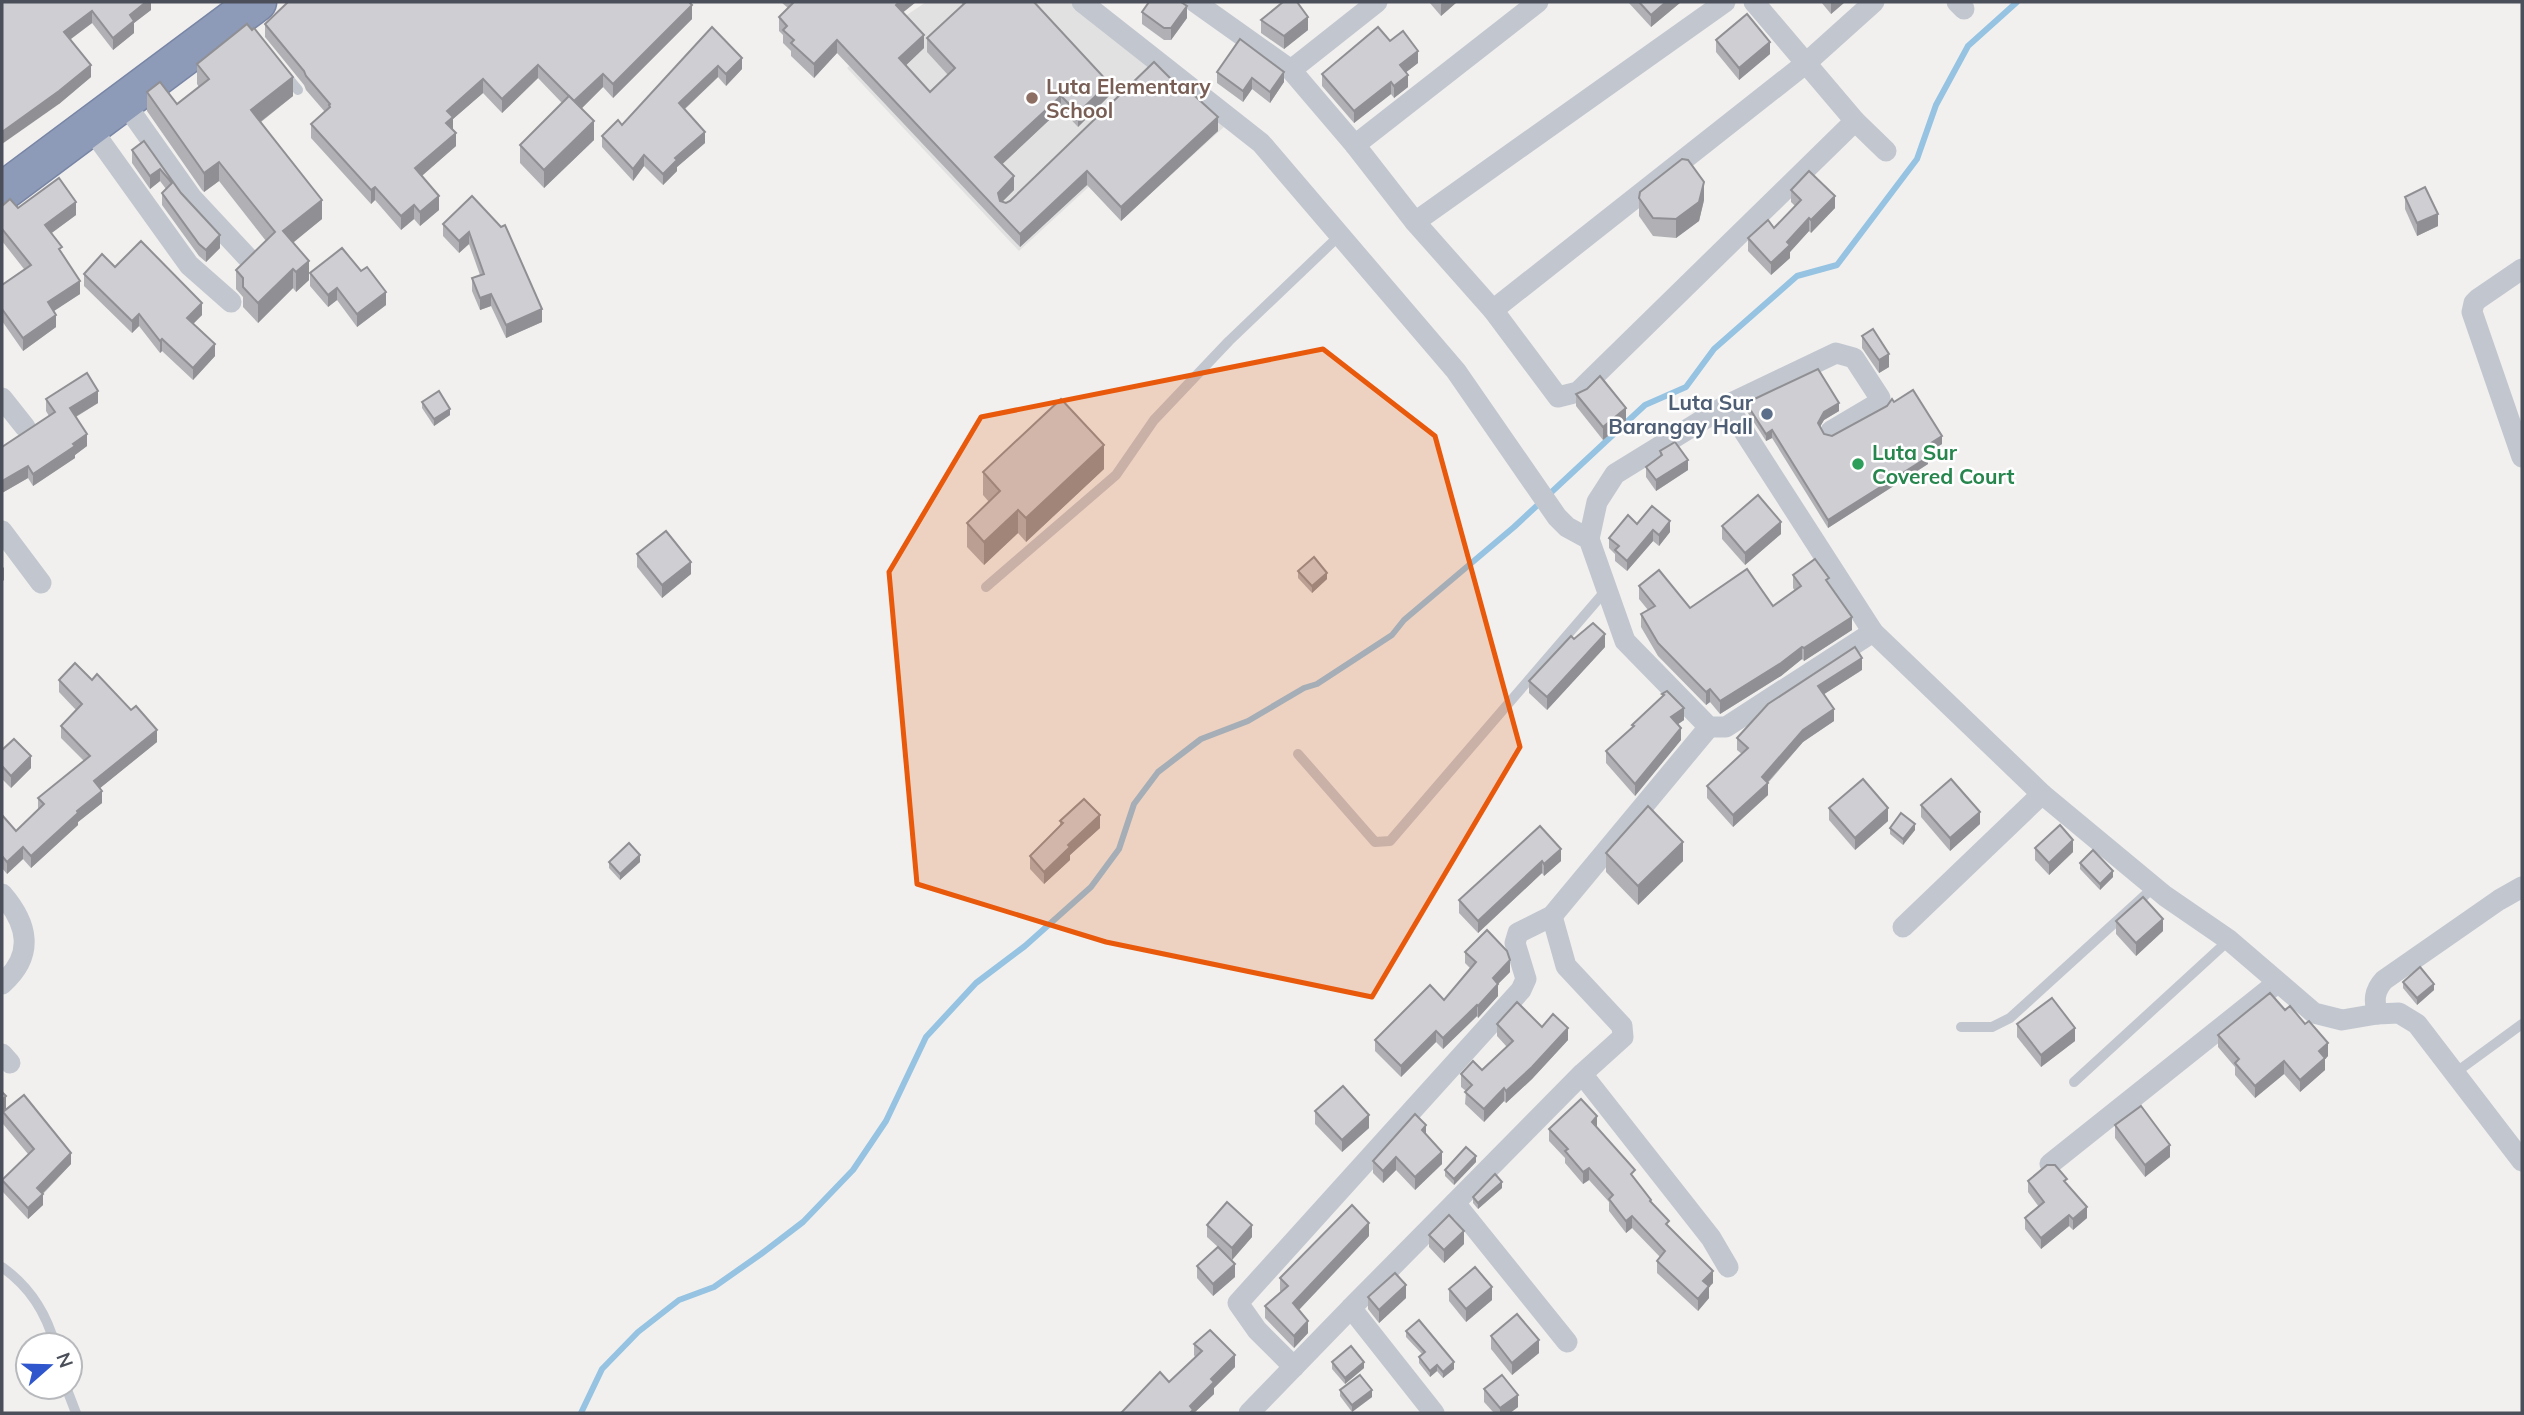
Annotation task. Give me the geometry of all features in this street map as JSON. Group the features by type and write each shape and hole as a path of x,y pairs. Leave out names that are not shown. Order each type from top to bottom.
{"highway":[{"path":"2,192 247,15"}],"street":[{"path":"1082,2 1152,65 1261,143 1456,371 1558,517 1567,527 1589,539"},
{"path":"1292,70 1377,2"},
{"path":"1355,145 1538,2"},
{"path":"1415,222 1725,2"},
{"path":"1754,2 1855,121 1886,151"},
{"path":"1493,310 1805,64 1874,2"},
{"path":"1208,5 1292,70 1415,222 1493,310 1558,397 1578,392 1855,121"},
{"path":"124,103 192,198 247,257"},
{"path":"90,127 190,265 231,302"},
{"path":"2522,270 2478,299 2472,312 2522,457"},
{"path":"1831,431 1880,402 1854,358 1845,354 1836,353 1817,361 1727,405 1615,474 1597,502 1589,539 1625,640 1709,727 1726,727 1872,632"},
{"path":"2,398 25,427"},
{"path":"1727,405 1872,632 2042,794 2154,887 2229,940 2314,1013 2342,1020 2377,1014 2399,1013 2407,1016 2417,1024 2522,1161"},
{"path":"2,531 41,583"},
{"path":"1294,1367 1257,1330 1238,1303 1521,990 1526,979 1515,943 1518,933 1552,916 1709,727"},
{"path":"1903,927 2042,794"},
{"path":"2377,1014 2376,991 2384,980 2522,887"},
{"path":"2,894 22,924 26,944 21,958 2,984"},
{"path":"1249,1413 1582,1074 1623,1037 1622,1026 1566,966 1552,916"},
{"path":"2050,1164 2277,983"},
{"path":"1582,1074 1712,1238 1728,1267"},
{"path":"1455,1203 1567,1342"},
{"path":"1352,1308 1434,1413"}],"lane":[{"path":"281,69 298,90"},
{"path":"986,587 1116,475 1154,420 1230,341 1340,235"},
{"path":"1298,754 1375,842 1390,841 1607,589"},
{"path":"1961,1027 1992,1027 2010,1018 2154,887"},
{"path":"2074,1082 2229,940"},
{"path":"2455,1073 2522,1024"},
{"path":"2,1267 17,1278 37,1300 51,1331"}],"highlighted area":[{"path":"1323,349 1435,436 1520,747 1372,997 1106,942 917,884 889,572 981,417"}],"shaded area":[{"name":"Luta Elementary School","path":"926,2 1074,2 1224,127 1125,217 1094,182 1019,251 847,68 898,21"}],"building":[{"path":"2,2 146,2 130,15 134,21 113,38 92,11 64,32 91,65 2,132"},
{"path":"288,2 689,2 692,5 613,84 603,74 574,101 538,65 502,99 483,79 447,111 453,117 446,123 456,133 415,168 439,196 420,212 414,205 401,216 375,187 371,190 311,124 330,104 265,24"},
{"name":"Luta Elementary School","path":"794,2 899,2 896,5 924,35 899,58 930,92 955,68 927,38 966,2 1034,2 1109,83 1078,113 1061,96 995,157 1014,176 998,193 1000,201 1006,203 1154,62 1182,90 1185,87 1218,117 1121,207 1087,171 1020,234 837,40 814,64 791,43 794,40 783,30 787,26 779,17"},
{"path":"1149,2 1181,2 1187,6 1171,28 1164,28 1142,12"},
{"path":"1283,2 1297,2 1308,17 1284,36 1261,20"},
{"path":"1639,2 1666,2 1651,15"},
{"path":"1747,14 1770,42 1739,68 1716,40"},
{"path":"247,24 252,30 254,28 293,77 251,110 322,200 283,231 309,261 296,272 293,269 258,303 243,287 243,278 236,270 275,232 219,162 204,173 147,92 160,82 177,104 209,79 197,64"},
{"path":"712,27 742,58 726,74 718,66 679,103 705,132 675,158 677,160 663,174 644,155 633,169 602,136 618,120 622,125"},
{"path":"1378,27 1390,41 1403,31 1418,51 1400,65 1408,75 1394,86 1391,82 1354,111 1322,74"},
{"path":"1240,39 1284,72 1270,92 1252,78 1243,91 1217,72"},
{"path":"569,96 594,121 544,170 520,145"},
{"path":"144,141 181,193 220,235 206,250 162,193 172,183 160,169 150,176 132,150"},
{"path":"1682,159 1688,160 1704,182 1699,202 1676,219 1653,218 1639,198 1640,192"},
{"path":"1809,171 1835,196 1811,220 1809,218 1787,242 1790,245 1771,263 1748,238 1768,220 1774,228 1801,200 1791,190"},
{"path":"59,178 76,202 45,225 62,247 59,249 80,281 48,302 56,315 23,338 2,309 2,285 31,265 2,229 2,206 10,199 18,208"},
{"path":"2425,187 2438,214 2417,223 2405,197"},
{"path":"472,196 501,227 505,225 542,309 506,325 491,294 480,298 472,278 484,274 469,232 459,241 443,224"},
{"path":"141,241 202,303 187,318 215,344 193,368 162,339 160,341 139,314 132,321 84,274 102,254 115,267"},
{"path":"342,248 361,271 367,267 386,292 357,314 337,288 328,295 310,273"},
{"path":"1873,329 1889,354 1879,360 1862,336"},
{"name":"Luta Sur Covered Court","path":"1818,369 1839,403 1824,412 1818,423 1824,434 1832,436 1887,406 1892,399 1894,402 1913,390 1942,436 1923,448 1928,457 1828,520 1772,430 1766,434 1746,403"},
{"path":"87,373 98,391 70,408 87,434 73,444 75,446 33,474 28,466 2,481 2,447 55,412 46,399"},
{"path":"1600,376 1626,408 1603,427 1576,394 1587,389"},
{"path":"439,391 450,409 434,419 422,402"},
{"path":"1061,399 1104,445 1026,518 1018,510 984,542 967,523 1000,491 983,472"},
{"path":"1675,442 1688,460 1656,480 1646,467 1662,455 1660,451"},
{"path":"1758,495 1781,522 1745,553 1722,526"},
{"path":"1652,506 1670,521 1659,535 1653,530 1627,561 1615,550 1619,546 1609,538 1628,515 1637,524"},
{"path":"666,531 691,562 662,585 637,554"},
{"path":"1314,557 1327,573 1312,586 1298,571"},
{"path":"1815,559 1852,617 1720,701 1710,689 1706,692 1658,643 1641,614 1655,606 1639,586 1659,570 1690,608 1747,569 1773,606 1801,586 1793,575"},
{"path":"1593,623 1605,634 1547,697 1529,681 1571,636 1574,639"},
{"path":"1855,647 1862,658 1818,686 1834,709 1803,730 1762,777 1768,783 1733,815 1707,786 1748,748 1737,738 1768,704"},
{"path":"75,663 92,680 97,674 131,710 136,706 157,730 94,781 102,791 77,811 78,813 31,856 23,847 7,862 2,856 2,815 16,831 44,804 38,798 90,756 61,726 82,704 59,680"},
{"path":"1667,691 1684,708 1671,717 1681,728 1635,784 1606,751"},
{"path":"14,739 31,756 11,776 2,766 2,750"},
{"path":"1863,779 1888,808 1855,838 1829,808"},
{"path":"1951,779 1980,812 1950,838 1921,805"},
{"path":"1084,799 1100,815 1044,872 1030,856 1063,823 1060,821"},
{"path":"1648,806 1683,842 1638,886 1606,853"},
{"path":"1901,813 1915,824 1903,839 1890,828"},
{"path":"2060,825 2073,840 2049,863 2035,848"},
{"path":"1540,826 1561,849 1544,864 1542,861 1478,921 1459,900"},
{"path":"629,843 640,855 620,874 609,862"},
{"path":"2093,850 2113,871 2100,884 2080,863"},
{"path":"2143,897 2163,919 2136,943 2116,921"},
{"path":"1487,930 1507,951 1510,960 1493,978 1498,984 1443,1038 1436,1031 1401,1066 1375,1040 1430,985 1444,1000 1476,962 1465,952"},
{"path":"2420,967 2434,984 2417,998 2403,982"},
{"path":"2270,993 2285,1010 2290,1006 2305,1024 2309,1021 2328,1043 2319,1051 2325,1058 2300,1080 2284,1061 2255,1086 2235,1063 2239,1059 2218,1035"},
{"path":"2052,998 2075,1028 2041,1055 2017,1024"},
{"path":"1517,1002 1542,1027 1553,1014 1568,1028 1532,1067 1506,1091 1504,1088 1484,1109 1465,1092 1472,1085 1461,1074 1473,1061 1482,1070 1513,1041 1497,1024"},
{"path":"1343,1086 1369,1115 1342,1140 1315,1111"},
{"path":"24,1095 71,1153 37,1188 43,1194 28,1208 2,1180 34,1149 3,1112"},
{"path":"1581,1099 1597,1116 1592,1122 1635,1170 1631,1174 1650,1201 1669,1221 1666,1224 1713,1271 1703,1281 1709,1286 1698,1299 1657,1261 1665,1251 1632,1216 1626,1221 1609,1199 1613,1195 1589,1168 1583,1172 1565,1151 1568,1149 1549,1129"},
{"path":"2141,1106 2170,1145 2145,1165 2115,1125"},
{"path":"1415,1114 1426,1125 1422,1130 1442,1152 1415,1177 1396,1157 1383,1171 1373,1161"},
{"path":"1466,1147 1476,1156 1454,1179 1445,1170"},
{"path":"2047,1165 2055,1165 2067,1179 2064,1181 2087,1207 2073,1219 2069,1215 2041,1238 2025,1218 2044,1202 2028,1181"},
{"path":"1495,1174 1502,1182 1478,1203 1473,1197"},
{"path":"1227,1202 1252,1225 1232,1248 1207,1225"},
{"path":"1352,1205 1369,1223 1293,1303 1308,1321 1294,1336 1265,1306 1288,1286 1280,1278"},
{"path":"1449,1215 1464,1231 1444,1250 1429,1235"},
{"path":"1218,1247 1235,1264 1213,1284 1197,1266"},
{"path":"1475,1267 1492,1287 1466,1309 1449,1289"},
{"path":"1395,1273 1406,1285 1379,1310 1368,1297"},
{"path":"1517,1314 1539,1340 1512,1363 1491,1336"},
{"path":"1419,1320 1454,1362 1443,1372 1437,1365 1430,1371 1419,1357 1425,1352 1406,1331"},
{"path":"1210,1330 1235,1355 1211,1379 1214,1382 1190,1406 1193,1410 1190,1413 1121,1413 1160,1372 1169,1382 1202,1351 1194,1344"},
{"path":"1351,1346 1364,1362 1345,1378 1332,1362"},
{"path":"1360,1375 1372,1390 1352,1405 1340,1390"},
{"path":"1502,1375 1518,1395 1500,1408 1484,1389"}],"waterway":[{"path":"581,1413 602,1369 638,1332 679,1300 714,1287 761,1254 803,1222 853,1170 886,1121 926,1037 976,983 1025,946 1091,887 1119,849 1134,804 1158,772 1201,739 1248,721 1304,688 1317,684 1392,635 1404,620 1514,527 1645,405 1686,387 1714,349 1797,276 1837,265 1917,159 1936,105 1968,46 2017,2"}],"place":[{"name":"Luta Elementary School","path":"1032,98"},
{"name":"Luta Sur Barangay Hall","path":"1767,414"},
{"name":"Luta Sur Covered Court","path":"1858,464"}]}
